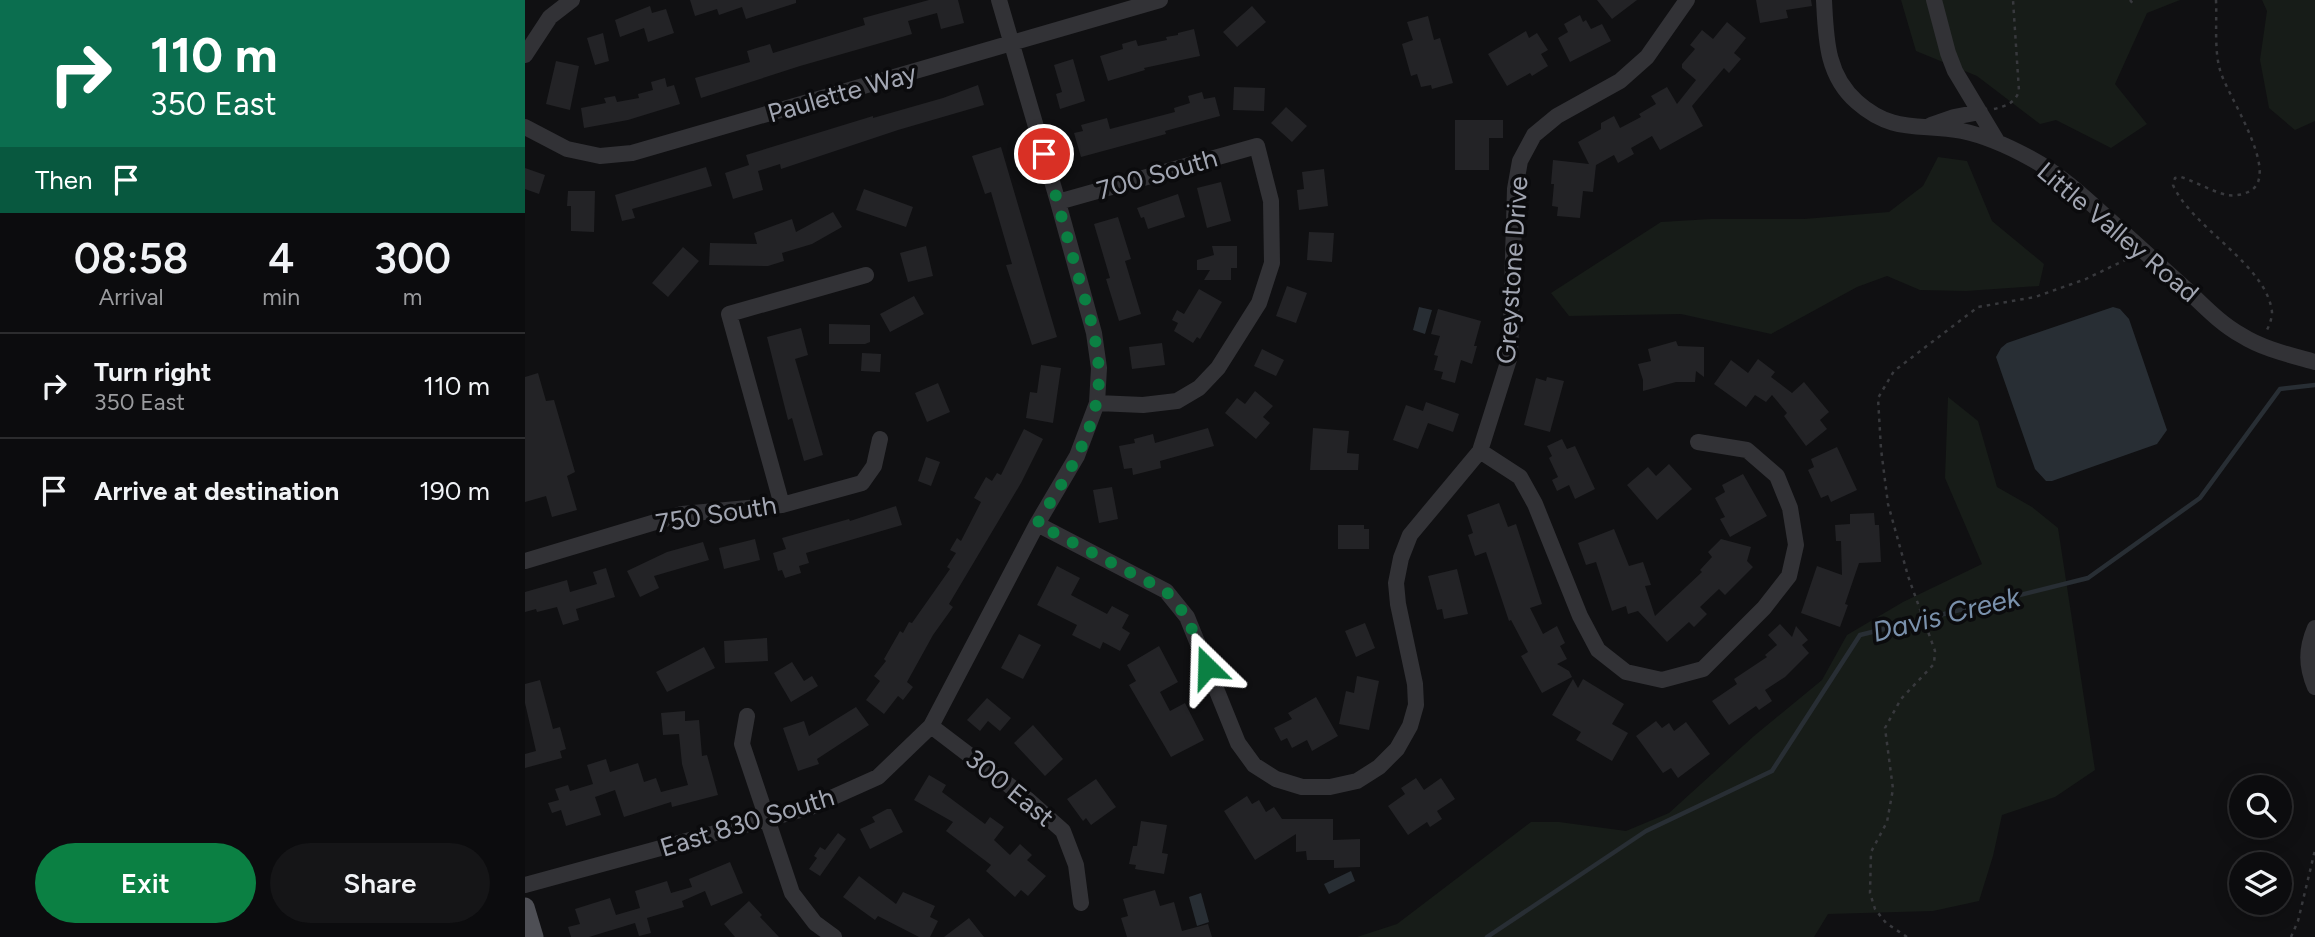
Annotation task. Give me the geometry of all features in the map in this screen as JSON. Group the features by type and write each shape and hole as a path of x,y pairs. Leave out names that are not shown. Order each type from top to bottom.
{"main road":[{"path":"525,907 534,937"}],"street":[{"path":"525,55 550,18 572,0"},
{"name":"East 830 South","path":"525,885 811,807 878,777 931,726 1037,524 1077,456 1097,403 1099,369 1094,333 999,0"},
{"name":"Paulette Way","path":"525,127 567,149 600,156 632,153 1160,0"},
{"name":"Greystone Drive","path":"1037,524 1166,591 1187,617 1238,743 1254,765 1276,779 1302,787 1331,787 1357,781 1379,767 1397,749 1410,726 1416,705 1415,684 1395,583 1401,558 1410,535 1480,452 1510,356 1515,189 1520,161 1534,135 1557,116 1620,81 1647,57 1687,0"},
{"name":"Little Valley Road","path":"1824,0 1827,45 1832,67 1855,101 1892,123 1960,131 1997,141 2033,160 2073,187 2224,324 2261,345 2315,362"},
{"path":"1934,0 1955,71 1997,141"},
{"path":"1922,128 1980,112"},
{"name":"700 South","path":"1058,202 1257,146 1271,201 1272,262 1259,303 1218,368 1199,388 1178,401 1143,405 1097,403"},
{"path":"782,505 729,314 866,275"},
{"name":"750 South","path":"525,561 682,514 782,505 862,483 874,466 880,439"},
{"path":"1480,452 1520,477 1535,504 1580,616 1598,650 1626,672 1661,680 1703,669 1764,608 1789,576 1796,545 1790,508 1777,476 1747,450 1698,442"},
{"path":"2315,628 2308,644 2309,673 2315,687"},
{"path":"747,716 742,744 792,893 815,923 834,937"},
{"name":"300 East","path":"931,726 1027,799 1063,831 1076,865 1081,904"}],"path":[{"path":"1980,112 2010,104 2019,91 2013,0"},
{"path":"2130,0 2134,5"},
{"path":"2216,0 2220,70 2256,150 2260,177 2253,190 2239,195 2225,194 2181,177 2175,178 2173,183 2176,191 2198,218 2259,282 2272,315 2261,345"},
{"path":"1907,937 1886,923 1875,909 1871,893 1871,852 1887,822 1893,789 1885,728 1901,699 1934,664 1935,652 1908,576 1888,504 1878,398 1894,371 1978,307 2035,297 2086,279 2143,250"},
{"path":"2291,937 2298,921 2315,850"}],"shaded area":[{"path":"1901,0 2180,0 2147,13 2115,84 2147,124 2111,148 2056,120 2040,124 1977,76 1916,51"},
{"path":"2262,0 2315,0 2315,121 2295,130 2269,108 2260,60 2267,11"},
{"path":"1938,157 1967,161 1992,221 2044,264 2039,286 1966,291 1920,290 1887,276 1857,287 1771,334 1681,314 1569,316 1551,293 1661,222 1804,219 1889,212 1923,186"},
{"path":"1419,307 1432,310 1425,334 1413,330"},
{"path":"2113,307 2120,309 2129,319 2167,430 2157,444 2046,481 2035,469 1996,357 2007,343"},
{"path":"1948,397 1978,421 1997,487 2032,507 2058,528 2095,770 2055,797 2002,815 1979,901 1933,911 1828,914 1814,937 1357,937 1397,924 1531,822 1559,822 1626,831 1669,813 1754,736 1822,680 1847,635 1903,602 1982,564 1945,478"},
{"path":"1351,871 1355,881 1329,894 1324,884"},
{"path":"1201,893 1209,922 1197,926 1189,897"}],"building":[{"path":"690,0 796,0 796,3 746,19 742,7 719,15 717,9 695,16"},
{"path":"929,0 958,0 964,23 941,29 937,13 908,21 912,34 701,98 695,78 750,62 747,51 770,44 773,53 865,25 863,18"},
{"path":"1597,0 1637,0 1612,19"},
{"path":"1756,0 1811,0 1812,6 1786,10 1788,18 1760,23"},
{"path":"650,6 652,13 666,9 674,33 648,42 644,28 620,37 615,20"},
{"path":"1252,6 1266,22 1237,47 1223,32"},
{"path":"1580,15 1591,29 1602,24 1611,41 1570,62 1558,38 1568,32 1564,24"},
{"path":"1428,16 1434,40 1440,38 1453,83 1432,89 1431,85 1421,87 1417,74 1411,76 1402,44 1413,40 1407,22"},
{"path":"1727,22 1746,38 1734,53 1741,59 1729,73 1724,68 1692,106 1703,126 1660,150 1652,136 1631,148 1634,154 1618,163 1614,155 1596,165 1593,192 1583,191 1580,218 1557,216 1558,207 1552,206 1553,160 1589,164 1578,142 1601,129 1601,123 1614,116 1620,128 1641,117 1639,114 1656,104 1651,96 1667,87 1677,104 1696,80 1682,68 1682,64 1695,49 1690,45 1702,30 1713,39"},
{"path":"1194,29 1200,56 1144,68 1145,70 1108,81 1100,56 1123,49 1122,44 1136,40 1138,46 1167,40 1166,37"},
{"path":"1526,31 1529,38 1537,33 1548,50 1541,54 1548,66 1507,86 1488,54"},
{"path":"603,33 609,61 595,65 587,38"},
{"path":"1073,59 1085,101 1060,109 1056,94 1062,92 1054,65"},
{"path":"556,61 579,66 570,110 546,104"},
{"path":"665,78 667,87 674,85 680,104 628,120 584,128 581,108 606,103 604,98 615,96 617,102 639,98 638,94 653,90 651,82"},
{"path":"978,85 984,105 781,169 780,164 758,171 763,190 733,199 725,173 749,165 746,155 873,116 943,98"},
{"path":"1234,87 1265,88 1264,111 1233,110"},
{"path":"1202,92 1204,99 1215,97 1220,116 1081,157 1074,133 1083,131 1081,125 1107,118 1110,129 1175,112 1174,108 1190,103 1188,96"},
{"path":"1286,107 1307,126 1292,142 1271,123"},
{"path":"1455,120 1503,120 1503,138 1489,138 1489,170 1455,170"},
{"path":"1001,147 1057,337 1032,345 1006,265 1012,264 991,192 985,194 972,156"},
{"path":"706,167 712,186 632,209 635,218 622,221 615,195"},
{"path":"525,168 545,175 539,194 525,189"},
{"path":"1324,169 1328,206 1299,210 1297,190 1304,189 1302,172"},
{"path":"1221,182 1231,221 1207,228 1197,188"},
{"path":"864,189 913,207 906,227 856,210"},
{"path":"568,191 595,191 594,232 571,231 571,206 567,206"},
{"path":"1178,194 1185,217 1148,229 1137,208"},
{"path":"833,212 842,227 812,244 782,253 784,261 768,266 709,265 710,243 757,244 754,233 792,219 796,232"},
{"path":"1118,217 1131,259 1125,261 1141,314 1119,321 1106,279 1110,278 1094,224"},
{"path":"1309,232 1334,233 1332,262 1307,260"},
{"path":"926,246 933,276 908,282 900,253"},
{"path":"1212,246 1237,246 1237,268 1231,268 1231,280 1204,280 1210,270 1197,270 1197,260 1214,255"},
{"path":"683,247 699,261 668,297 652,283"},
{"path":"1287,286 1307,293 1296,323 1276,316"},
{"path":"1199,289 1222,302 1200,339 1197,337 1193,343 1174,331 1178,323 1172,320 1177,310 1184,314"},
{"path":"914,296 924,314 890,332 880,314"},
{"path":"1438,309 1481,321 1472,364 1461,360 1455,383 1441,379 1443,372 1434,370 1438,356 1434,355 1440,336 1431,334"},
{"path":"829,324 870,325 870,342 829,344"},
{"path":"801,328 808,355 795,359 823,455 804,461 792,418 788,420 767,337"},
{"path":"1676,341 1678,346 1704,347 1704,377 1696,371 1695,382 1676,382 1643,391 1638,364 1651,361 1648,349"},
{"path":"1162,343 1165,365 1132,369 1129,347"},
{"path":"1262,349 1284,360 1276,376 1254,366"},
{"path":"862,353 881,354 880,372 861,371"},
{"path":"1758,359 1775,372 1771,377 1792,393 1804,382 1829,412 1820,420 1827,429 1806,446 1784,416 1787,413 1772,395 1766,402 1755,395 1746,407 1714,384 1731,360 1748,373"},
{"path":"1041,365 1061,368 1053,423 1026,418 1030,392 1037,393"},
{"path":"538,373 546,401 554,400 575,472 567,476 577,510 552,517 546,496 525,502 525,377"},
{"path":"1547,377 1564,381 1550,432 1524,425 1536,378 1546,381"},
{"path":"938,383 950,412 927,422 915,393"},
{"path":"1255,391 1273,406 1263,417 1270,423 1256,439 1225,413 1237,398 1245,404"},
{"path":"1426,402 1459,414 1453,432 1428,423 1418,449 1393,440 1406,405 1423,411"},
{"path":"1208,428 1214,446 1160,461 1161,468 1133,475 1132,468 1124,469 1119,446 1135,443 1134,439 1153,434 1155,443"},
{"path":"1313,428 1349,431 1347,453 1359,454 1358,470 1310,470"},
{"path":"1024,429 1043,439 1021,483 949,604 953,607 933,635 907,682 913,687 903,700 898,696 884,714 866,700 880,681 874,676 886,661 884,659 900,631 903,633 909,622 912,623 950,569 947,567 956,553 950,550 957,538 961,541 981,502 974,498 986,477 992,481 997,473 1001,475"},
{"path":"1562,439 1567,449 1575,446 1595,489 1575,499 1569,485 1557,491 1552,480 1558,477 1549,458 1552,456 1547,446"},
{"path":"1837,447 1857,490 1831,502 1828,495 1821,498 1808,470 1814,467 1811,459"},
{"path":"926,457 940,462 931,486 918,481"},
{"path":"1669,464 1692,489 1657,520 1627,485 1648,467 1656,476"},
{"path":"1743,474 1767,516 1730,537 1720,519 1725,517 1715,498 1725,492 1722,485"},
{"path":"1112,487 1118,519 1099,523 1093,490"},
{"path":"1499,503 1508,527 1516,524 1542,604 1530,608 1543,634 1557,626 1565,643 1560,646 1567,659 1557,664 1569,671 1572,677 1542,693 1521,656 1528,652 1511,620 1509,621 1486,552 1475,556 1468,535 1473,533 1467,515"},
{"path":"896,506 902,525 806,553 809,563 799,566 801,573 785,578 782,570 778,571 773,553 786,549 782,538"},
{"path":"1874,513 1875,525 1879,525 1881,562 1859,563 1840,627 1801,613 1817,566 1842,575 1841,541 1836,541 1835,525 1850,524 1850,514"},
{"path":"1338,525 1364,525 1364,529 1369,529 1369,549 1338,549"},
{"path":"1614,529 1629,566 1643,562 1651,585 1645,586 1655,616 1702,572 1700,570 1712,557 1708,552 1721,539 1751,547 1747,561 1753,567 1725,595 1719,589 1700,607 1707,614 1694,627 1689,622 1667,642 1638,611 1628,614 1626,606 1612,611 1596,562 1586,565 1578,543"},
{"path":"755,539 760,560 724,569 719,548"},
{"path":"703,542 709,560 654,576 659,588 640,597 627,571 667,552"},
{"path":"1057,566 1080,578 1071,595 1107,614 1112,606 1129,615 1122,628 1130,633 1120,651 1103,642 1100,649 1072,635 1077,625 1037,605"},
{"path":"606,568 615,597 576,609 579,620 563,625 557,607 525,612 525,592 567,580 570,592 597,584 593,572"},
{"path":"1457,569 1468,614 1444,619 1442,609 1437,610 1428,576"},
{"path":"1365,623 1375,648 1356,657 1345,631"},
{"path":"1780,624 1792,637 1796,626 1808,640 1802,645 1809,653 1785,677 1765,690 1772,701 1759,710 1756,706 1729,725 1712,701 1737,684 1734,679 1767,657 1765,655 1777,645 1768,635"},
{"path":"1019,634 1041,645 1023,679 1001,668"},
{"path":"767,638 768,661 725,663 724,641"},
{"path":"1159,646 1178,682 1160,692 1170,711 1185,703 1204,740 1171,757 1129,685 1136,681 1127,665"},
{"path":"704,647 715,668 667,692 656,672"},
{"path":"792,662 804,681 812,676 818,686 791,702 774,673"},
{"path":"1357,676 1379,681 1369,730 1339,724 1346,691 1354,693"},
{"path":"1573,679 1578,688 1583,679 1624,704 1612,724 1628,733 1612,761 1576,740 1581,732 1552,715"},
{"path":"540,680 553,729 560,727 566,749 560,751 562,758 525,768 525,754 536,751 525,703 525,684"},
{"path":"1316,697 1338,736 1312,751 1307,740 1292,748 1287,738 1281,741 1274,728 1292,719 1288,713"},
{"path":"987,698 1011,718 1000,731 988,721 980,731 967,720"},
{"path":"856,707 869,725 817,759 819,764 798,771 783,728 804,721 809,736"},
{"path":"685,711 685,721 699,720 702,756 707,755 718,795 672,807 671,802 624,817 615,790 595,797 601,815 566,826 561,810 552,813 548,803 559,800 555,789 568,785 570,791 593,784 587,765 606,759 610,772 638,763 644,782 656,778 661,792 688,785 682,764 679,734 663,735 661,713"},
{"path":"1656,721 1662,728 1669,723 1674,731 1686,722 1710,754 1678,778 1671,768 1663,773 1636,736"},
{"path":"1033,725 1063,759 1045,776 1014,743"},
{"path":"929,775 946,785 942,792 985,824 990,817 1004,827 994,840 1010,855 1020,844 1032,855 1027,860 1046,876 1028,896 1021,890 1015,897 986,871 991,865 946,831 953,822 914,800"},
{"path":"1416,778 1424,790 1441,778 1455,799 1437,811 1442,819 1430,827 1427,822 1408,835 1388,806 1405,794 1401,788"},
{"path":"1096,779 1116,807 1091,825 1086,818 1083,821 1067,799"},
{"path":"1247,796 1252,804 1259,800 1266,812 1274,807 1282,819 1333,819 1333,840 1360,839 1360,867 1334,868 1334,860 1307,860 1306,851 1296,852 1296,834 1255,860 1224,811"},
{"path":"891,809 903,832 870,849 860,829 875,822 872,817"},
{"path":"1141,821 1167,825 1162,853 1168,854 1164,874 1135,869 1136,865 1129,864 1133,846 1137,846"},
{"path":"838,833 846,839 820,876 809,869 817,858 814,856 820,847 825,850"},
{"path":"730,862 743,893 711,906 705,891 682,901 684,907 647,918 651,933 639,936 635,923 589,937 571,937 568,927 580,924 575,909 610,898 616,915 640,908 635,891 667,881 671,893 692,887 689,879"},
{"path":"859,876 896,904 903,892 935,906 930,917 938,921 930,937 919,937 878,916 875,920 843,897"},
{"path":"1155,890 1160,906 1174,902 1182,931 1208,924 1212,937 1127,937 1121,918 1128,916 1123,899"},
{"path":"749,901 779,937 735,937 724,924"},
{"path":"969,918 984,937 944,937"}],"waterway":[{"name":"Davis Creek","path":"1487,937 1646,831 1772,771 1860,635 2088,578 2200,498 2280,389 2315,385"}],"route":[{"path":"1044,154 1094,333 1099,369 1097,403 1087,432 1077,456 1037,524 1166,591 1187,617 1207,667"}]}
